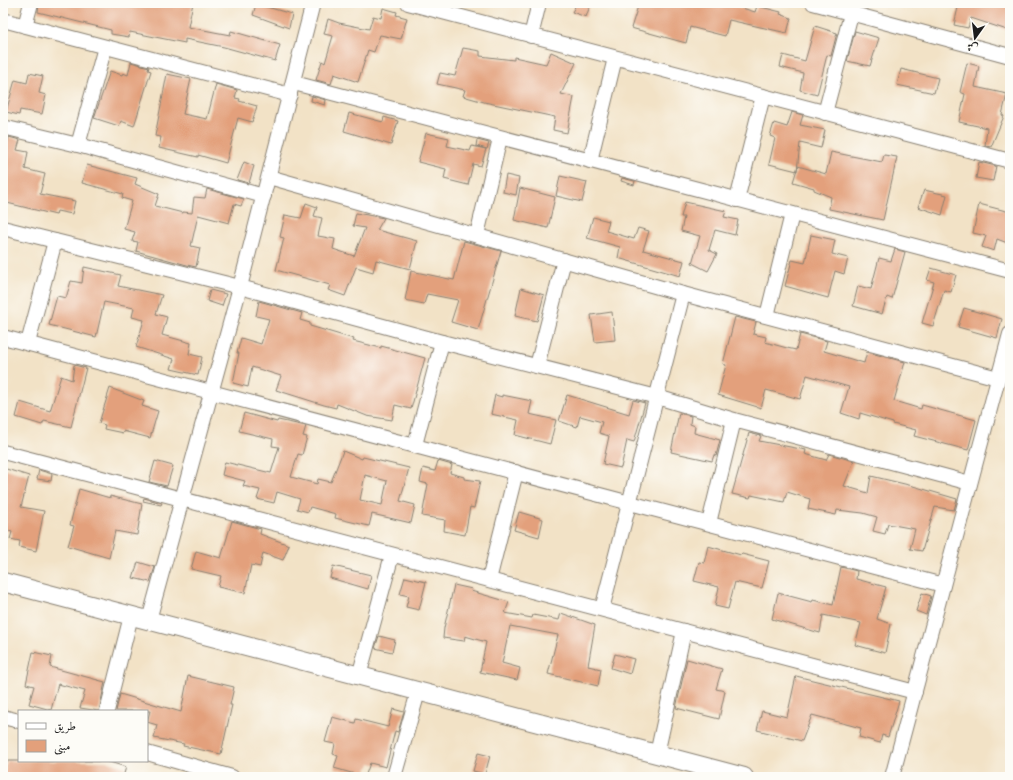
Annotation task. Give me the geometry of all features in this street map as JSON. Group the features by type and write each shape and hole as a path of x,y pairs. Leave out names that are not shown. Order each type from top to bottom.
{"street":[{"path":"25,26 31,3"},
{"path":"149,620 240,287 313,3"},
{"path":"408,3 1010,161"},
{"path":"531,36 539,3"},
{"path":"813,3 1010,56"},
{"path":"825,113 851,14"},
{"path":"3,20 105,47 500,138 1010,271"},
{"path":"78,145 105,47"},
{"path":"590,162 615,58"},
{"path":"737,200 763,96"},
{"path":"3,127 78,145 264,196"},
{"path":"477,235 500,138"},
{"path":"269,177 683,294 998,378"},
{"path":"767,316 792,214"},
{"path":"3,228 240,287 442,342 657,397 734,420 970,483"},
{"path":"28,343 55,241"},
{"path":"537,366 564,260"},
{"path":"602,609 683,294"},
{"path":"892,777 1010,334"},
{"path":"3,336 516,472 630,504 943,584"},
{"path":"415,445 442,342"},
{"path":"708,523 734,420"},
{"path":"3,452 915,692"},
{"path":"489,580 516,472"},
{"path":"359,676 392,555"},
{"path":"3,582 657,754 715,773 744,777"},
{"path":"107,710 131,616"},
{"path":"657,754 684,631"},
{"path":"394,777 418,692"},
{"path":"148,754 183,771 232,777"}],"building":[{"path":"39,3 193,3 188,27 230,35 231,31 280,45 275,61 224,47 185,39 185,43 130,32 129,37 111,34 111,30 38,12"},
{"path":"577,3 591,3 586,17 572,12"},
{"path":"639,3 726,3 755,12 757,6 781,12 780,14 791,18 787,33 729,20 725,36 690,27 686,43 631,28"},
{"path":"959,3 1010,3 1010,31 971,18 968,28 954,25"},
{"path":"256,4 292,14 289,28 253,15"},
{"path":"383,8 397,12 396,15 407,18 401,39 380,35 374,52 368,50 358,82 334,74 331,84 316,80 322,61 325,63 333,36 324,34 328,19 339,23 369,29 373,16 381,18"},
{"path":"815,26 837,33 831,56 827,55 817,95 800,90 803,73 780,67 783,55 805,61"},
{"path":"855,31 879,38 870,66 847,61"},
{"path":"463,48 480,51 480,56 514,60 514,57 546,64 551,52 576,63 561,94 574,97 567,133 553,130 555,117 484,102 463,96 465,90 437,84 440,73 455,76"},
{"path":"131,62 149,67 148,70 151,71 134,126 121,121 119,126 94,118 110,71 122,75 123,73 128,75"},
{"path":"967,63 979,66 975,87 1007,94 1002,115 1004,116 991,147 985,146 987,128 959,122 965,94 960,92"},
{"path":"901,69 938,78 934,93 897,85"},
{"path":"29,73 43,76 39,93 46,95 42,114 20,110 19,115 6,112 15,80 27,83"},
{"path":"167,74 191,79 183,114 207,119 216,84 237,90 235,98 240,99 239,101 257,106 252,122 238,118 226,163 198,155 198,157 159,148 161,137 155,136"},
{"path":"312,96 326,100 325,105 311,101"},
{"path":"792,112 803,115 800,125 825,130 821,148 800,143 797,171 769,164 775,138 770,136 774,123 787,127"},
{"path":"349,113 383,122 384,117 398,121 391,145 344,131"},
{"path":"426,133 449,138 447,146 470,151 472,146 486,149 481,166 473,164 468,185 444,179 446,169 418,162"},
{"path":"9,137 20,140 17,150 28,152 25,169 45,174 40,194 75,201 72,214 57,211 56,215 3,202 3,158"},
{"path":"477,140 489,143 487,149 476,146"},
{"path":"831,152 882,162 884,155 897,157 883,220 829,209 831,197 814,190 814,188 793,182 798,166 826,174"},
{"path":"244,162 254,166 249,183 237,180"},
{"path":"979,162 996,166 993,181 976,178"},
{"path":"87,165 137,178 135,184 159,194 155,206 183,213 192,213 194,197 205,198 207,189 244,199 241,206 234,204 229,223 198,215 191,246 200,248 196,267 136,251 138,242 132,241 135,232 124,229 132,201 122,198 123,194 82,183"},
{"path":"506,175 519,178 516,195 503,192"},
{"path":"560,176 587,182 582,202 556,196"},
{"path":"622,178 635,181 634,185 621,181"},
{"path":"520,188 555,197 548,228 514,220"},
{"path":"924,190 947,195 942,215 918,207"},
{"path":"685,202 726,211 724,217 738,220 735,235 715,230 709,250 717,254 708,271 692,263 700,236 681,231 684,217 681,217"},
{"path":"306,203 317,207 314,216 322,218 318,236 335,239 333,249 354,256 365,228 353,226 356,213 384,218 377,230 417,241 410,269 376,260 373,272 356,267 345,296 328,290 330,285 276,270 284,238 280,237 285,215 301,218"},
{"path":"979,204 1010,212 1008,224 1010,225 1010,244 997,239 994,251 982,247 986,236 973,233"},
{"path":"593,217 609,221 606,231 634,239 638,228 649,231 643,250 684,261 680,276 618,258 620,247 587,238"},
{"path":"811,235 835,240 832,254 848,258 844,274 835,271 828,298 785,286 792,260 805,263"},
{"path":"464,241 501,251 478,330 451,322 458,300 427,294 424,304 405,300 411,271 454,280"},
{"path":"895,249 905,252 892,299 887,297 882,314 853,306 858,286 871,289 879,258 891,261"},
{"path":"84,267 121,275 118,286 162,295 156,314 167,317 162,335 191,343 189,354 202,357 198,375 171,369 174,359 136,347 144,320 132,317 134,308 104,302 96,337 49,325 57,296 66,298 71,281 82,283"},
{"path":"931,268 956,275 951,292 944,290 933,326 922,323 934,282 927,280"},
{"path":"521,288 544,295 537,321 515,316"},
{"path":"210,290 226,294 222,306 207,301"},
{"path":"259,301 302,313 300,320 310,323 310,326 354,339 353,341 381,348 381,346 425,358 411,409 395,405 392,420 367,416 337,404 336,408 324,405 276,390 281,376 252,367 248,387 233,383 239,353 237,353 241,338 261,344 269,319 256,316"},
{"path":"964,308 1002,319 997,338 958,327"},
{"path":"612,312 615,340 595,342 591,315"},
{"path":"735,317 756,322 753,334 766,337 765,342 787,348 796,350 800,334 827,341 824,351 864,363 867,352 905,362 894,401 921,409 922,405 976,420 968,450 914,436 916,430 860,413 859,419 841,413 849,387 807,375 800,399 766,390 761,408 718,395 726,365 723,364"},
{"path":"74,365 86,368 71,427 44,421 42,425 16,417 20,402 50,411 61,376 72,380"},
{"path":"110,388 144,401 142,406 158,411 150,438 123,431 123,433 104,429 105,425 99,423"},
{"path":"495,395 532,401 529,414 556,420 550,444 515,435 518,420 491,414"},
{"path":"567,395 629,414 633,400 645,403 634,442 627,440 621,468 603,464 609,436 599,433 602,422 580,416 577,427 559,421"},
{"path":"244,413 277,422 278,420 306,426 303,436 307,437 302,455 298,454 291,477 317,484 318,479 331,482 343,451 362,459 363,457 409,468 400,501 415,505 411,523 372,514 369,526 335,518 336,514 310,507 308,512 297,509 300,499 277,492 274,503 257,499 260,490 243,486 245,481 222,475 225,462 271,473 279,447 272,446 273,439 239,431","holes":["365,475 387,481 382,505 360,500"]},
{"path":"679,413 691,416 690,424 695,426 694,433 720,440 716,456 714,455 712,461 671,452"},
{"path":"749,433 761,436 759,441 806,450 805,454 826,460 829,454 854,461 844,486 868,493 871,476 957,499 954,510 935,507 922,551 910,549 915,529 888,524 885,534 873,531 877,517 863,513 837,510 836,515 808,509 810,499 787,492 784,502 751,495 750,498 732,494"},
{"path":"155,461 173,466 167,486 149,482"},
{"path":"438,461 452,465 450,473 464,477 464,479 480,481 474,508 470,507 465,535 444,531 445,520 422,516 428,484 420,482 423,468 435,471"},
{"path":"3,468 29,476 21,507 44,511 36,551 19,547 20,541 10,539 12,532 3,529"},
{"path":"39,470 52,474 51,481 37,479"},
{"path":"79,489 110,498 110,496 142,504 137,535 115,531 109,558 68,546 74,526 70,525"},
{"path":"144,498 162,503 161,505 143,501"},
{"path":"519,512 543,519 539,537 514,530"},
{"path":"232,521 261,529 260,534 289,545 283,560 263,553 260,567 251,565 245,593 218,587 221,576 191,569 196,551 221,558"},
{"path":"708,546 769,561 762,588 735,582 728,609 715,606 719,587 694,581 699,562 704,563"},
{"path":"138,562 155,567 150,582 133,578"},
{"path":"333,566 371,575 368,589 330,578"},
{"path":"841,567 857,571 856,579 886,587 877,619 891,624 885,653 855,645 861,623 823,615 820,633 772,619 778,593 812,602 813,600 833,605"},
{"path":"405,577 426,582 419,610 406,607 409,596 400,594"},
{"path":"454,585 472,589 471,591 509,602 505,613 532,618 533,615 559,620 561,613 595,625 588,666 601,669 598,686 548,674 558,635 510,626 502,663 520,668 517,680 480,672 486,642 465,636 464,641 443,638"},
{"path":"922,593 931,596 926,615 916,611"},
{"path":"379,636 395,640 392,652 375,648"},
{"path":"33,652 52,656 50,667 105,682 99,710 80,708 85,691 58,684 51,710 29,704 34,686 26,684"},
{"path":"615,654 634,659 630,674 611,668"},
{"path":"687,659 722,669 716,689 725,691 719,719 676,708"},
{"path":"188,676 234,687 230,705 232,705 221,754 154,738 157,725 148,722 150,711 148,710 116,710 120,694 181,712"},
{"path":"796,676 899,701 888,737 882,735 880,743 859,737 861,728 812,715 802,741 757,730 762,711 787,717"},
{"path":"393,709 404,712 398,732 395,731 386,767 370,763 365,777 334,768 338,756 333,754 335,744 325,742 332,717 355,723 356,719 388,727"},
{"path":"478,753 490,756 485,774 473,771"},
{"path":"7,761 109,762 126,767 123,777 3,777"}]}
